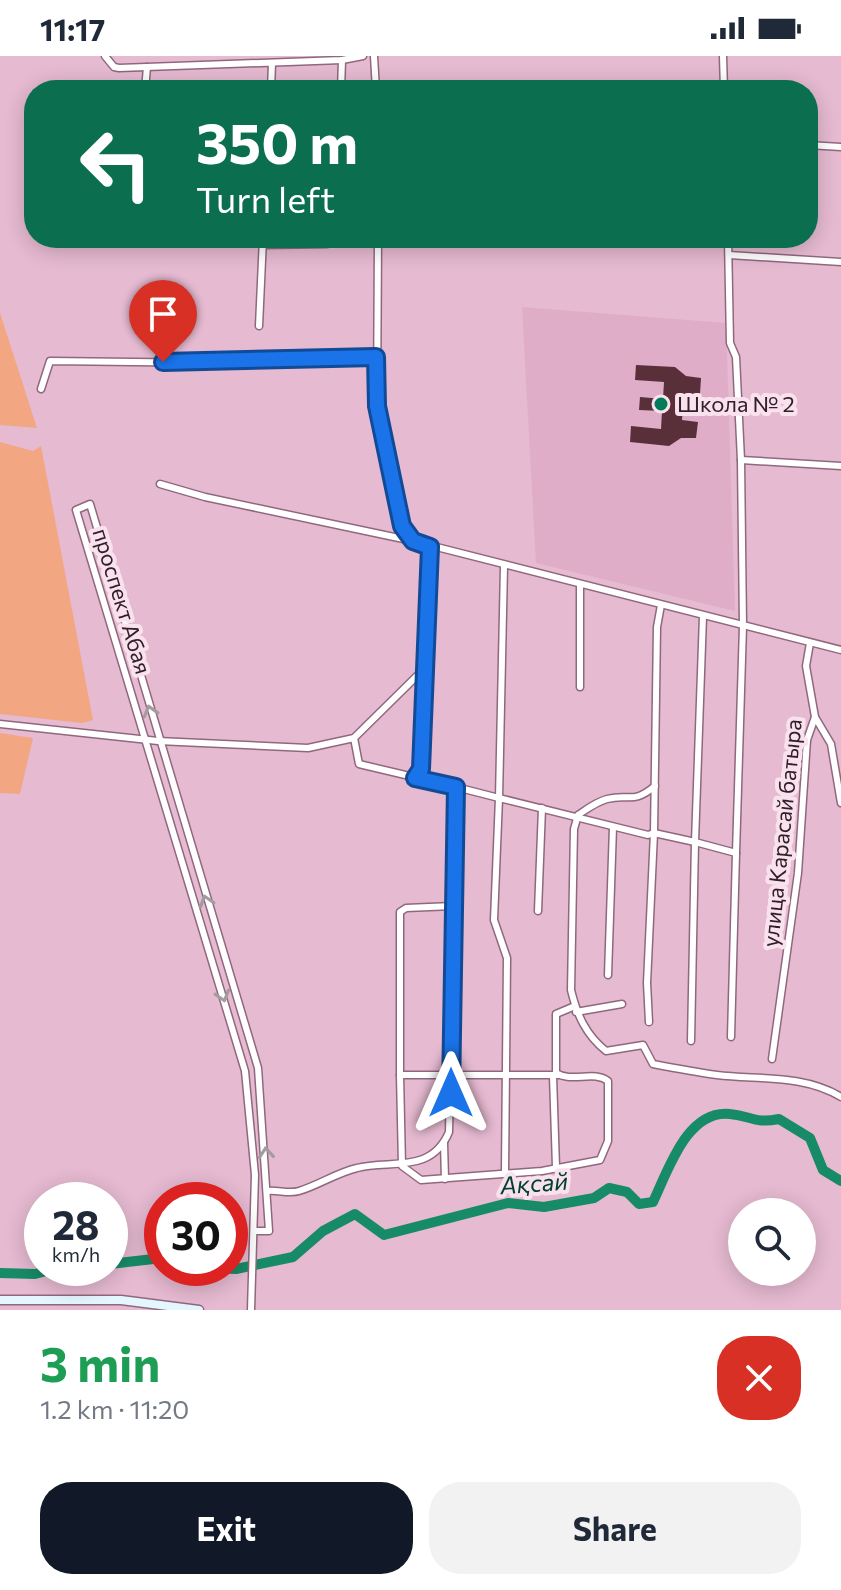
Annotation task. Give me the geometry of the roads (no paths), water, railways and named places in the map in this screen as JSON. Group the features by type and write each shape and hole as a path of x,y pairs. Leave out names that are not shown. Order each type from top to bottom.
{"main road":[{"path":"1,1303 32,1299 121,1300 199,1310"}],"street":[{"path":"105,56 114,67 342,60 363,56"},
{"path":"374,56 375,80"},
{"path":"723,56 724,80"},
{"path":"341,80 342,60"},
{"path":"271,80 272,63"},
{"path":"146,80 147,67"},
{"path":"818,146 841,147"},
{"path":"259,326 263,248"},
{"path":"378,248 377,406 402,526 413,541"},
{"path":"729,248 730,343 736,357 741,460 743,626 731,1037"},
{"path":"729,255 841,262"},
{"path":"41,389 50,361 217,363 376,357"},
{"path":"741,460 841,466"},
{"path":"160,484 205,497 413,541 841,650"},
{"name":"проспект Абая","path":"251,1310 255,1175 245,1071 76,510 90,504 158,741 258,1068 269,1231 255,1231"},
{"path":"415,778 421,769 430,547"},
{"path":"504,566 494,920 507,958 505,1172"},
{"path":"580,585 580,687"},
{"path":"649,1022 647,983 654,833 657,627 661,605"},
{"path":"691,1041 703,616"},
{"name":"улица Карасай батыра","path":"772,1059 798,873 807,740 815,717 806,666 810,643"},
{"path":"0,724 158,741 308,748 354,738 424,669"},
{"path":"815,717 831,744 841,803"},
{"path":"354,738 359,764 578,815 613,827 648,835 654,833 736,853"},
{"path":"655,786 641,797 609,799 578,815 574,829 571,990 575,1009 592,1040 606,1051 639,1044 646,1046 653,1064 719,1075 776,1078 816,1086 841,1097"},
{"path":"445,1179 444,1143 449,1132 456,787"},
{"path":"538,911 542,808"},
{"path":"608,975 613,827"},
{"path":"402,1166 400,912 406,908 453,906"},
{"path":"556,1167 556,1014 622,1004"},
{"path":"400,1075 602,1076 608,1081 610,1117 608,1141 600,1160 421,1180 402,1166"},
{"path":"268,1191 297,1192 360,1167 402,1166 427,1156 444,1143"},
{"path":"32,1299 32,1310"}],"waterway":[{"name":"Ақсай","path":"248,1266 293,1257 323,1231 355,1214 384,1235 508,1203 544,1207 594,1198 609,1188 627,1192 639,1204 653,1202 681,1144 702,1121 715,1115 730,1114 764,1121 779,1119 810,1138 823,1170 841,1181"},
{"name":"Ақсай","path":"128,1262 144,1260"},
{"name":"Ақсай","path":"0,1273 24,1274"}],"place":[{"name":"Школа № 2","path":"661,404"}]}
